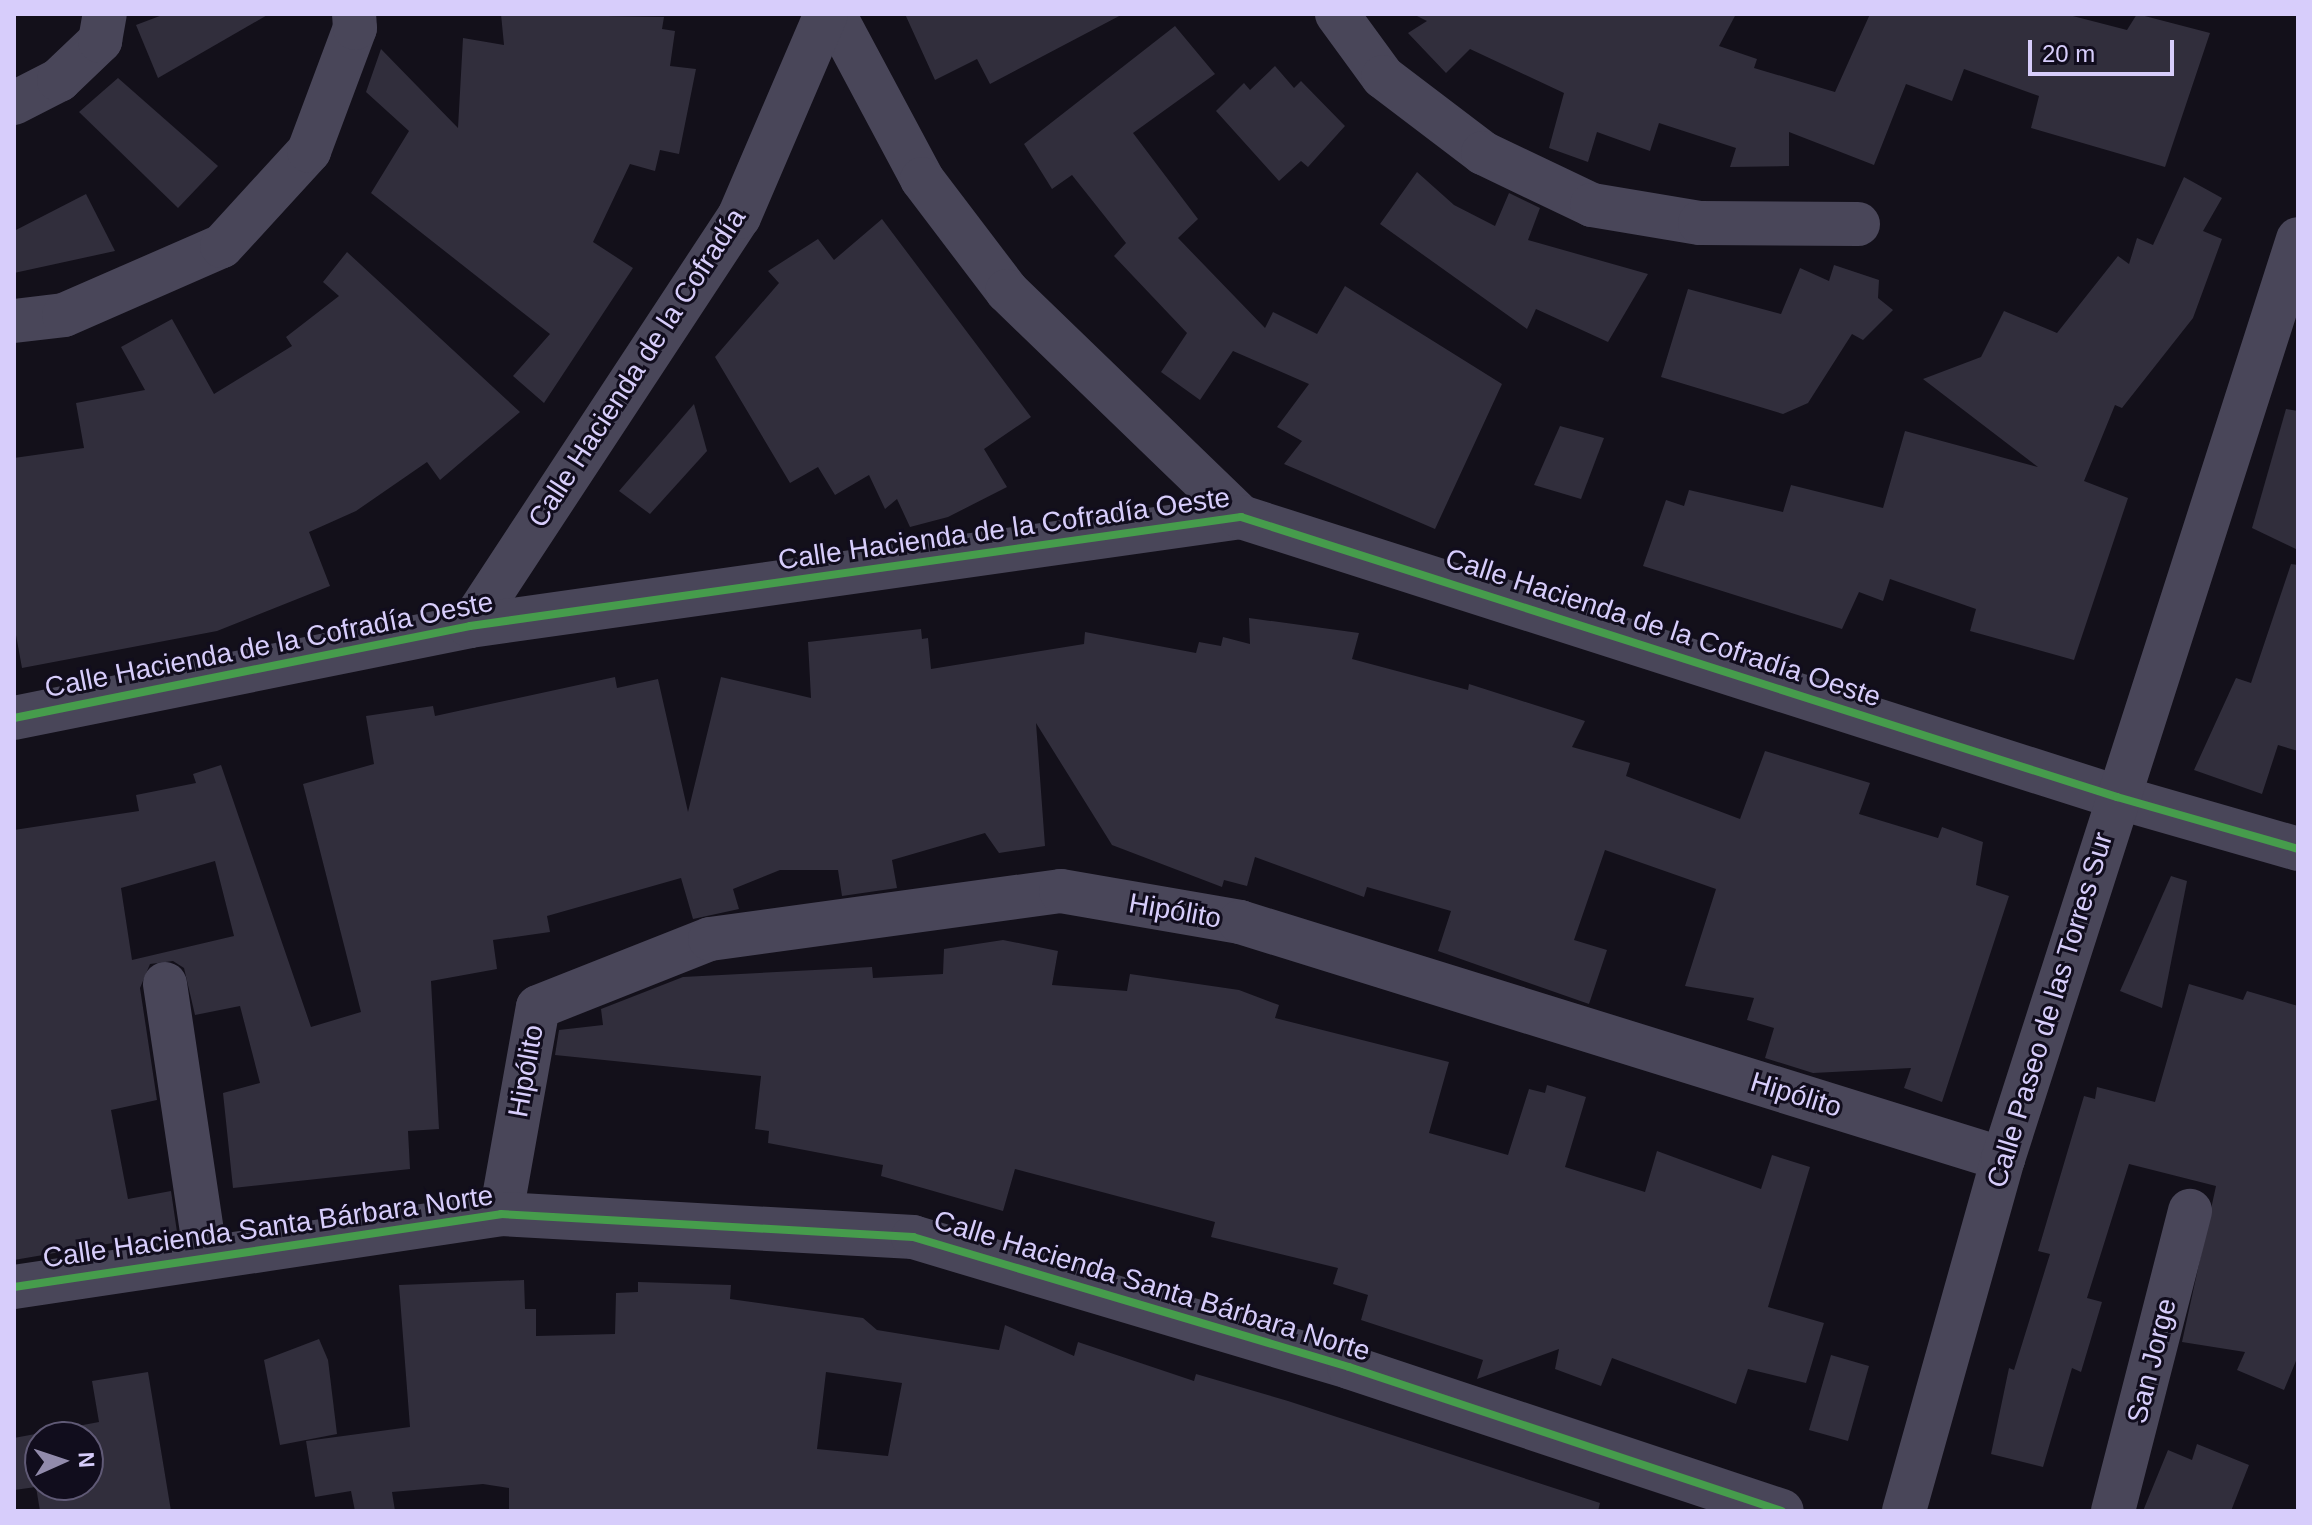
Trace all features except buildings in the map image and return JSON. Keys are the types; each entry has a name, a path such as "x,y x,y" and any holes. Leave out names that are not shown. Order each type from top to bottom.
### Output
{"street":[{"path":"14,103 59,80 100,41 105,14"},
{"path":"14,321 64,315 222,246 309,151 354,14"},
{"name":"Calle Hacienda de la Cofradía","path":"470,626 739,217 826,14"},
{"path":"834,14 922,179 1007,291 1241,517"},
{"path":"1337,14 1383,77 1483,153 1592,205 1700,223 1858,224"},
{"name":"Calle Paseo de las Torres Sur","path":"1904,1511 2003,1159 2298,239"},
{"name":"Calle Hacienda de la Cofradía Oeste","path":"14,718 470,626 1241,517 2117,797 2298,849"},
{"name":"Hipólito","path":"501,1214 538,1007 710,939 1061,891 1240,922 2003,1159"},
{"path":"165,984 206,1258"},
{"name":"San Jorge","path":"2113,1511 2190,1211"},
{"name":"Calle Hacienda Santa Bárbara Norte","path":"14,1287 501,1214 913,1237 1349,1367 1782,1511"}],"cycle path":[{"path":"14,718 470,626 1241,517 2117,797 2298,849"},
{"path":"14,1287 501,1214 913,1237 1349,1367 1782,1511"}]}
